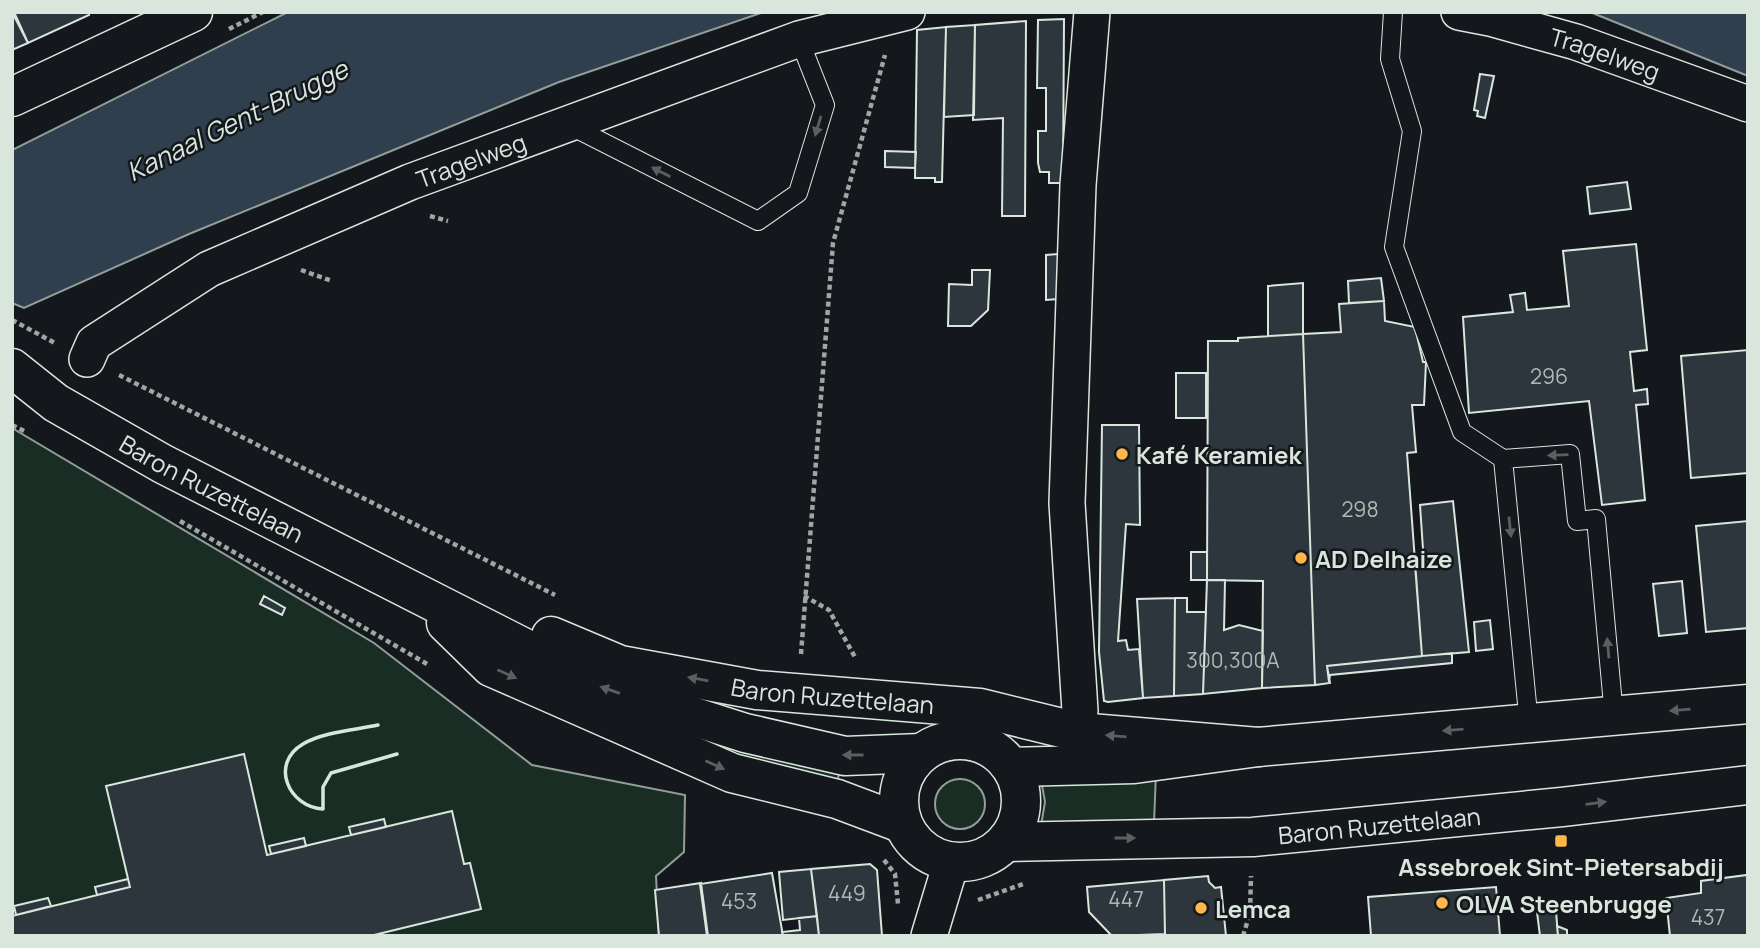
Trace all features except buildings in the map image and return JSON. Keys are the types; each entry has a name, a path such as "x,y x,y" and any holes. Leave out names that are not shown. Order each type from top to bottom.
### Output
{"main road":[{"path":"12,97 193,12"},
{"name":"Baron Ruzettelaan","path":"13,370 56,403 151,457 419,597 601,687 745,733 845,756 921,752"},
{"name":"Baron Ruzettelaan","path":"419,597 514,621 620,665 757,690 980,708 1078,732 1258,747"},
{"name":"Baron Ruzettelaan","path":"419,597 491,667 732,772 837,799 901,822"},
{"name":"Baron Ruzettelaan","path":"1011,767 1134,764 1258,747 1748,704"},
{"path":"970,740 993,749 1011,767 1021,792 1020,818 1007,842 991,855 972,862 951,863 930,856 912,842 901,822 898,797 905,773 921,752 944,741 970,740"},
{"name":"Baron Ruzettelaan","path":"1007,842 1252,847 1748,785"}],"street":[{"path":"1080,710 1067,502 1077,303 1078,184 1092,12"},
{"name":"Tragelweg","path":"1459,12 1576,43 1748,104"},
{"name":"Tragelweg","path":"87,359 94,343 209,269 410,182 564,123 799,39 896,14"},
{"path":"929,936 951,863"}],"lane":[{"path":"1393,12 1390,59 1412,131 1394,247 1462,432 1503,459 1570,454 1577,521 1596,519 1614,716"},
{"path":"564,123 758,221 798,193 825,104 799,39"},
{"path":"1503,459 1529,724"}],"path":[{"path":"800,664 832,243 886,61 896,14"},
{"path":"12,320 566,601"},
{"path":"804,596 829,610 862,670"},
{"path":"1243,936 1250,912 1252,847"},
{"path":"878,852 895,874 898,910"},
{"path":"975,902 1028,883"}],"green space":[{"path":"12,428 374,643 532,765 685,795 684,852 656,876 659,936 12,936"},
{"path":"597,703 840,769 836,788 739,763"},
{"path":"1156,773 1154,823 1041,826 1045,802 1041,780"},
{"path":"960,779 978,786 985,804 978,822 960,829 942,822 935,804 942,786"}],"water":[{"name":"Kanaal Gent-Brugge","path":"288,12 764,12 559,82 189,234 24,308 12,303 12,150"},
{"path":"1590,12 1748,12 1748,76"}],"wall":[{"path":"378,725 329,734 303,744 293,752 287,762 285,773 293,793 301,801 323,809 323,787 331,773 397,754"}],"place":[{"name":"Kafé Keramiek","path":"1122,454"},
{"name":"AD Delhaize","path":"1301,558"},
{"name":"Assebroek Sint-Pietersabdij","path":"1561,841"},
{"name":"OLVA Steenbrugge","path":"1442,903"},
{"name":"Lemca","path":"1201,908"}]}
